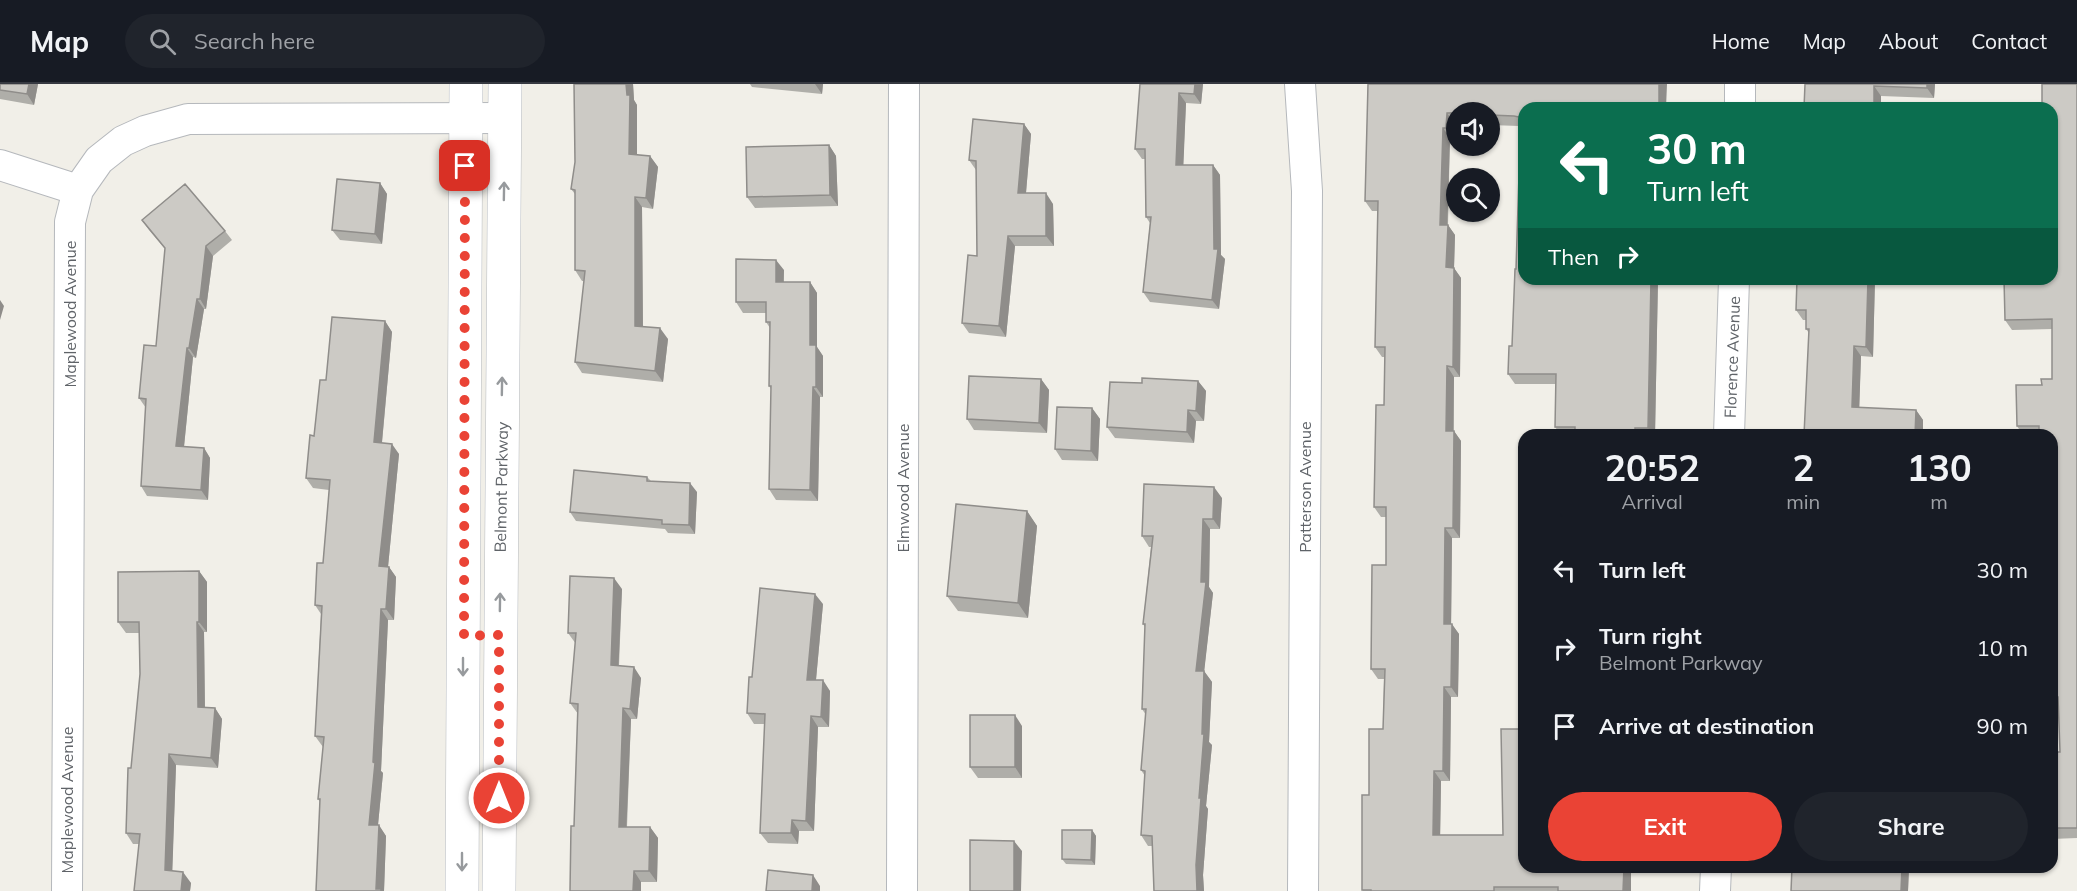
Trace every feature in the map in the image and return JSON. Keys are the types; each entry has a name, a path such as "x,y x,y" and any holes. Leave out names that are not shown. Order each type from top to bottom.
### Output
{"street":[{"path":"462,891 466,84"},
{"name":"Belmont Parkway","path":"499,891 499,635 505,84"},
{"name":"Elmwood Avenue","path":"902,891 904,84"},
{"name":"Patterson Avenue","path":"1300,84 1307,191 1303,891"},
{"path":"1740,84 1740,102"},
{"name":"Maplewood Avenue","path":"67,891 70,222 78,190 99,160 123,141 145,131 188,119 504,117"},
{"path":"0,165 78,190"},
{"name":"Florence Avenue","path":"1729,429 1734,285"},
{"path":"464,636 499,635"},
{"path":"1715,891 1716,873"}],"building":[{"path":"0,84 29,84 27,94 0,90"},
{"path":"574,84 626,84 627,95 630,95 629,154 650,156 646,198 635,197 635,326 660,328 655,371 575,362 585,271 575,270 575,190 571,189 575,162"},
{"path":"1140,84 1195,84 1194,94 1179,93 1176,165 1213,165 1214,249 1218,249 1212,300 1143,292 1151,217 1146,217 1145,149 1135,149"},
{"path":"1368,84 1659,84 1659,102 1518,102 1518,117 1500,115 1500,102 1446,102 1446,128 1443,128 1440,225 1448,225 1446,267 1454,268 1453,367 1447,366 1446,431 1454,431 1453,528 1445,528 1444,624 1452,624 1451,687 1444,687 1443,771 1434,771 1433,835 1503,835 1501,729 1518,729 1518,873 1624,873 1623,891 1558,891 1558,887 1494,887 1494,891 1362,890 1362,795 1369,795 1369,729 1383,729 1385,669 1371,669 1372,565 1386,565 1386,507 1374,507 1376,405 1384,405 1385,347 1375,347 1378,201 1365,201"},
{"path":"1805,84 1927,84 1927,88 1874,86 1874,102 1804,102"},
{"path":"2042,84 2077,84 2077,828 2058,828 2058,752 2060,752 2058,429 2017,426 2016,385 2042,385 2041,379 2052,379 2052,319 2005,320 2004,285 2058,285 2058,102 2042,102"},
{"path":"973,119 1024,124 1018,193 1046,193 1046,236 1008,236 999,326 962,323 968,255 977,256 976,161 969,160"},
{"path":"829,145 830,195 747,197 746,147"},
{"path":"337,179 380,183 375,234 332,230"},
{"path":"185,184 225,231 206,246 200,299 197,299 189,348 187,348 176,446 204,448 201,490 141,486 146,399 139,398 144,345 156,346 165,248 142,220"},
{"path":"1518,206 1518,285 1651,285 1648,428 1555,427 1556,374 1508,374 1509,346 1512,346"},
{"path":"736,259 776,260 776,282 810,282 810,345 816,345 816,387 813,387 810,490 769,489 770,322 766,322 766,302 736,302"},
{"path":"1797,285 1868,285 1866,347 1854,346 1852,407 1916,410 1915,429 1804,429 1809,329 1806,329 1806,310 1796,310"},
{"path":"332,317 385,321 374,442 392,444 379,566 389,567 386,609 381,609 373,762 375,763 369,825 379,825 376,889 381,889 381,891 316,891 320,799 318,799 324,737 315,736 322,606 315,605 317,563 323,563 330,480 306,478 310,435 314,436 320,380 326,380"},
{"path":"969,376 1041,379 1039,423 967,419"},
{"path":"1142,378 1198,381 1196,411 1188,410 1187,432 1107,427 1110,382 1142,383"},
{"path":"1057,407 1092,408 1091,451 1055,449"},
{"path":"574,470 647,477 647,481 690,483 689,525 662,524 662,520 570,512"},
{"path":"1144,484 1214,487 1213,519 1203,519 1201,582 1206,582 1196,671 1204,671 1202,734 1204,734 1196,865 1197,891 1154,891 1152,836 1141,835 1145,771 1141,770 1146,709 1142,709 1145,624 1143,624 1153,536 1142,536"},
{"path":"956,504 1027,511 1018,603 947,596"},
{"path":"199,571 198,707 215,708 211,758 169,754 165,870 183,872 181,891 134,891 140,834 126,833 128,768 131,768 140,674 139,622 118,622 118,572"},
{"path":"570,576 614,578 611,665 634,667 630,709 623,708 619,827 650,827 649,871 634,871 633,891 570,891 578,704 570,703 576,633 568,633"},
{"path":"760,588 815,594 807,680 823,680 821,717 811,716 806,821 792,820 791,833 760,833 765,714 747,713"},
{"path":"970,715 1015,715 1015,767 970,767"},
{"path":"1062,830 1092,830 1091,860 1062,859"},
{"path":"970,840 1014,841 1014,891 970,891"},
{"path":"768,870 813,875 812,891 766,891"},
{"path":"1792,873 1902,873 1901,891 1791,891"}],"route":[{"path":"465,166 464,636 499,635 499,798"}]}
